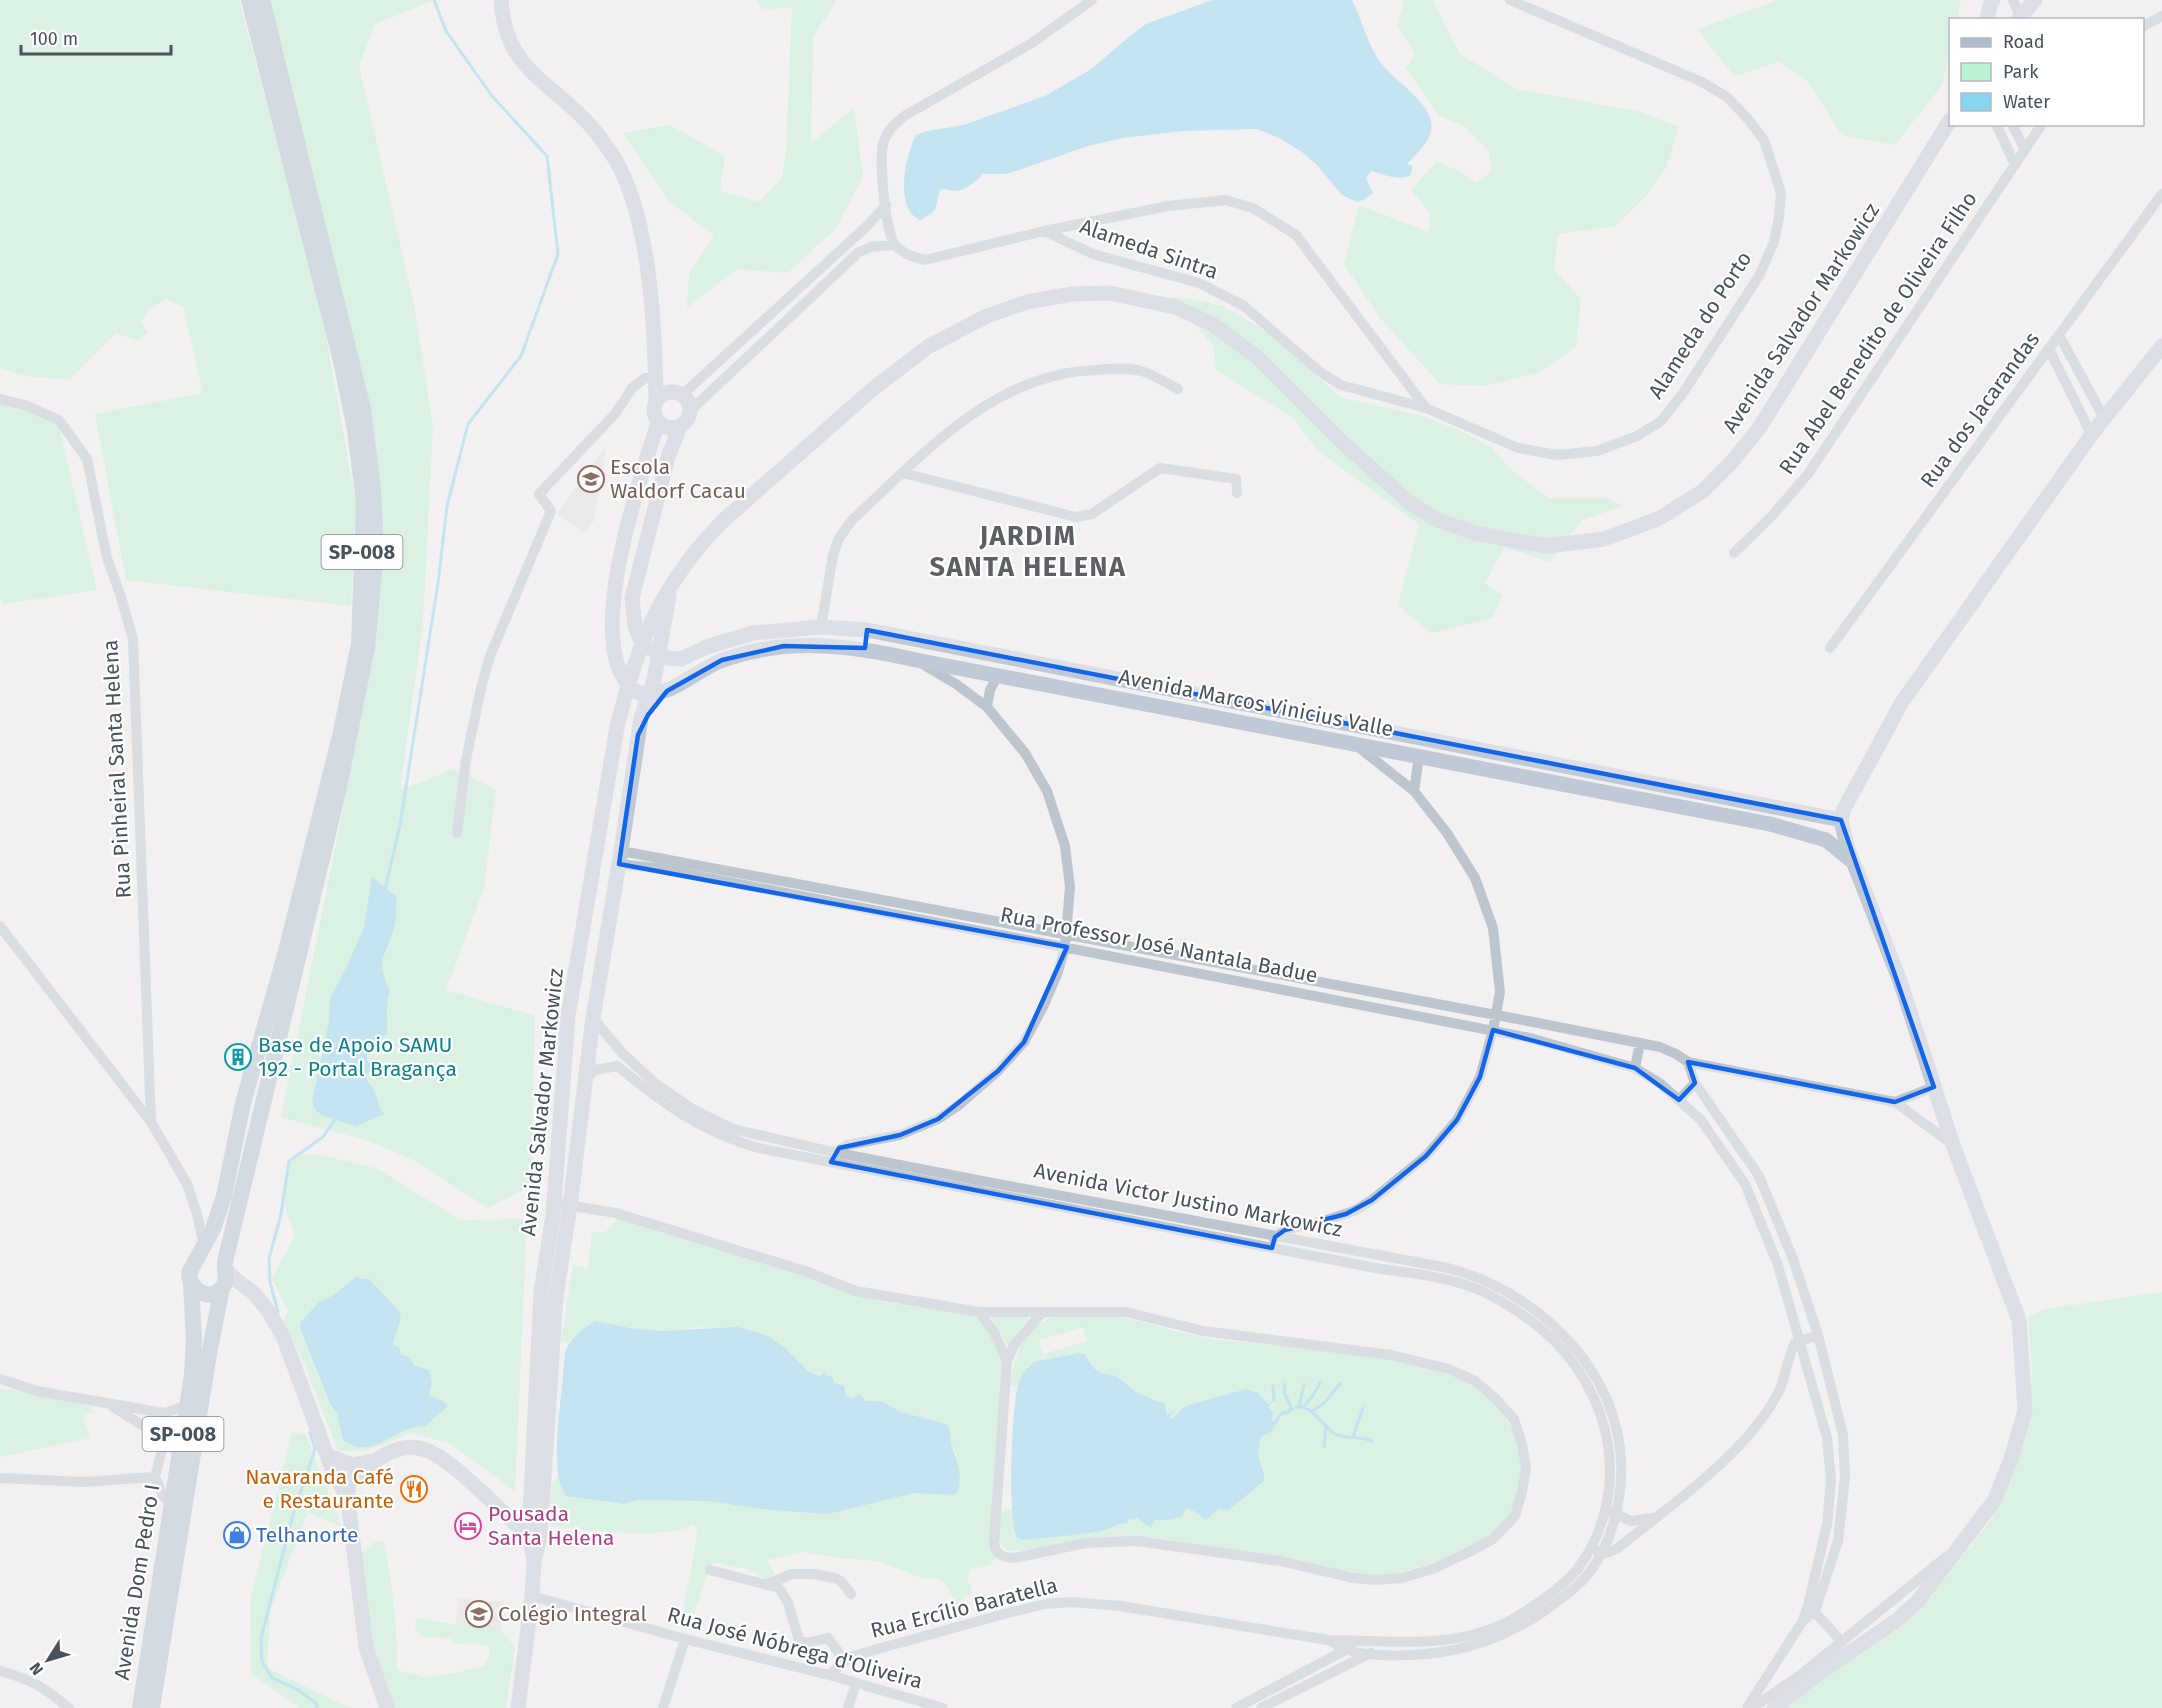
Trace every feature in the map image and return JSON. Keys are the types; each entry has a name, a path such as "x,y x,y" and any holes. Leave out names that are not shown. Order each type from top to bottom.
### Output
{"main road":[{"name":"SP-008","path":"191,1284 189,1273 213,1229 224,1196 243,1103 340,736 359,644 364,503 355,430 341,361 249,0"},
{"name":"SP-008","path":"222,1288 226,1279 225,1269 236,1214 339,788 367,648 376,550 373,489 363,409 262,0"},
{"path":"194,1263 210,1257 221,1263 225,1269"},
{"path":"191,1284 194,1289 205,1294 217,1292 222,1288"},
{"name":"Avenida Dom Pedro I","path":"140,1708 192,1374 194,1338 191,1284"},
{"name":"Avenida Dom Pedro I","path":"152,1708 211,1343 222,1288"}],"street":[{"path":"501,0 511,46 517,55 540,81 579,114 603,142 624,177 638,218 647,267 655,370 656,401 653,413 658,423 669,429 680,427 685,423 690,411 859,252 872,247 894,245 888,230 881,162 884,144 891,126 906,115 1032,43 1092,0"},
{"path":"1987,18 1993,0"},
{"path":"2013,0 2019,18 2035,0"},
{"name":"Alameda do Porto","path":"894,245 913,257 926,260 1044,231 1180,204 1226,200 1253,208 1296,235 1426,408 1518,448 1557,455 1597,451 1637,436 1661,421 1683,393 1752,286 1774,242 1781,193 1764,140 1727,97 1702,82 1513,1"},
{"path":"2144,26 2162,16"},
{"name":"Avenida Salvador Markowicz","path":"562,1204 568,1016 617,727 627,686 650,622 690,556 726,518 873,388 929,346 997,312 1027,302 1072,294 1110,293 1175,307 1212,324 1257,357 1343,443 1410,503 1437,520 1475,533 1548,546 1604,539 1658,519 1703,491 1731,463 1760,427 1949,122"},
{"path":"1997,126 2014,165"},
{"path":"2013,126 2025,150"},
{"name":"Rua Abel Benedito de Oliveira Filho","path":"1734,553 1772,516 1808,474 2041,126"},
{"name":"Rua dos Jacarandas","path":"1830,648 2162,194"},
{"path":"656,401 664,393 676,391 769,316 867,226 886,205"},
{"name":"Alameda Sintra","path":"1044,231 1093,254 1199,283 1244,306 1320,372 1341,385 1426,408"},
{"path":"769,316 779,329"},
{"path":"2059,335 2104,418"},
{"path":"1774,1708 1821,1672 1896,1621 1918,1601 1994,1501 2011,1459 2025,1410 2019,1320 1953,1145 1900,981 1847,846 1842,820 1845,809 1902,702 2091,434 2162,346"},
{"path":"2049,349 2091,434"},
{"path":"655,370 689,405 690,411"},
{"path":"457,833 466,760 490,656 551,511 539,494 615,414 632,388 655,370"},
{"path":"821,627 838,538 852,520 969,416 1007,392 1044,377 1072,371 1141,371 1178,389"},
{"name":"Rua Pinheiral Santa Helena","path":"0,399 25,405 59,420 87,459 107,558 133,639 151,1122"},
{"path":"649,694 638,693 627,686 617,667 612,650 611,614 626,531 658,423"},
{"path":"658,655 642,644 635,626 632,598 668,457 680,427"},
{"path":"903,473 1076,517 1092,514 1160,468 1236,479 1237,493"},
{"name":"Avenida Salvador Markowicz","path":"518,1708 534,1561 541,1292 562,1204 585,1079 641,718 654,680 670,588"},
{"name":"Avenida Marcos Vinicius Valle","path":"658,655 681,660 709,646 753,633 821,627 867,630 1842,820"},
{"path":"865,648 867,630"},
{"name":"Avenida Marcos Vinicius Valle","path":"649,694 667,691 722,660 759,650 809,645 865,648 916,660 1770,824 1826,840 1853,862"},
{"path":"832,1157 847,1145 907,1132 938,1119 959,1105 998,1071 1024,1042 1054,981 1065,947 1070,887 1065,846 1047,791 1025,753 987,707 956,684 916,660"},
{"path":"987,707 990,690 998,675"},
{"path":"638,735 648,715 667,691"},
{"path":"1274,1242 1294,1226 1323,1221 1354,1211 1372,1200 1426,1156 1457,1120 1480,1077 1493,1030 1500,992 1493,928 1475,878 1447,833 1414,791 1352,742"},
{"path":"1414,791 1419,756"},
{"path":"606,798 620,793 628,803"},
{"name":"Rua Professor José Nantala Badue","path":"620,858 1067,935 1496,1015 1660,1047 1688,1062 1895,1102"},
{"name":"Rua Professor José Nantala Badue","path":"620,858 657,868 1530,1038 1635,1068 1660,1083 1701,1120 1745,1184 1778,1265 1800,1340 1827,1438 1831,1480 1827,1524 1812,1609"},
{"path":"0,926 151,1122 187,1184 204,1246"},
{"name":"Avenida Victor Justino Markowicz","path":"593,1018 622,1053 655,1083 694,1110 733,1129 832,1157"},
{"path":"1635,1068 1640,1043"},
{"path":"585,1079 596,1070 617,1066 622,1053"},
{"path":"1688,1062 1695,1083 1759,1176 1792,1259 1818,1335 1843,1435 1845,1477 1838,1541 1812,1609 1747,1708"},
{"name":"Avenida Victor Justino Markowicz","path":"617,1066 689,1120 710,1131 758,1148 832,1157 1274,1242 1447,1280 1477,1289 1525,1316 1546,1332 1583,1377 1603,1419 1609,1442 1610,1487 1605,1509 1590,1549 1579,1567 1562,1584 1525,1611 1503,1624 1483,1631 1439,1641 1328,1640"},
{"path":"1679,1100 1695,1083"},
{"path":"1895,1102 1934,1087"},
{"path":"1895,1102 1953,1145"},
{"path":"562,1204 616,1213 805,1271 856,1292 980,1312 1041,1314 1126,1312 1203,1331 1391,1355 1449,1370 1475,1382 1494,1397 1514,1419 1526,1467 1515,1516 1493,1539 1435,1568 1402,1578 1376,1580 1353,1578 1280,1561 1137,1541 1086,1543 1004,1558 997,1552 994,1543 1007,1361 1014,1345 1041,1314"},
{"name":"Avenida Victor Justino Markowicz","path":"1274,1242 1465,1273 1510,1293 1543,1315 1571,1343 1605,1394 1614,1415 1620,1440 1622,1464 1617,1514 1601,1554 1588,1574 1564,1596 1516,1630 1472,1647 1432,1654 1369,1654 1348,1650 1328,1640"},
{"path":"225,1269 255,1293 270,1312 283,1336 331,1466 347,1494"},
{"path":"222,1288 229,1285 249,1289"},
{"path":"980,1312 994,1332 1007,1361"},
{"path":"1590,1549 1601,1554 1618,1548 1730,1456 1760,1421 1779,1390 1795,1343 1818,1335"},
{"path":"0,1379 37,1391 164,1413 186,1406"},
{"path":"108,1404 160,1436 180,1455"},
{"path":"164,1413 160,1436 163,1446 155,1477 163,1496 171,1504"},
{"path":"387,1708 366,1647 347,1494 350,1481 378,1460 405,1447 418,1448 434,1454 457,1471 535,1535"},
{"path":"329,1456 352,1465 378,1460"},
{"path":"0,1478 83,1482 155,1477"},
{"path":"1605,1509 1635,1521 1651,1518 1663,1512"},
{"path":"1752,1708 1803,1673 1960,1546"},
{"path":"710,1570 779,1588 799,1640 803,1644 828,1638 845,1660"},
{"path":"765,1585 792,1574 813,1574 835,1578 841,1581 851,1593"},
{"name":"Rua José Nóbrega d'Oliveira","path":"532,1596 944,1708"},
{"name":"Rua Ercílio Baratella","path":"829,1675 845,1660 874,1650 1045,1604 1070,1602 1120,1606 1328,1640"},
{"path":"1812,1609 1842,1642"},
{"path":"663,1708 685,1639"},
{"path":"1236,1708 1348,1650 1362,1640"},
{"path":"1261,1708 1369,1654 1387,1641"},
{"path":"0,1671 24,1677 42,1686 69,1708"},
{"path":"848,1708 856,1683"}],"highlighted area":[{"path":"867,630 1841,820 1934,1087 1895,1102 1688,1062 1695,1083 1679,1100 1635,1068 1493,1030 1480,1077 1457,1120 1426,1156 1372,1200 1346,1214 1285,1230 1275,1237 1272,1248 831,1162 839,1148 900,1135 938,1119 998,1071 1024,1042 1067,947 619,864 638,735 648,715 667,691 722,660 784,646 865,648"}],"shaded area":[{"name":"Escola Waldorf Cacau","path":"607,444 594,521 585,534 556,514"},
{"name":"Colégio Integral","path":"458,1598 502,1602 500,1629 456,1625"}],"green space":[{"path":"0,0 239,0 322,315 356,504 351,606 126,580 95,414 203,393 183,307 166,299 150,308 141,321 148,333 137,340 116,333 69,380 27,376 0,368"},
{"path":"269,0 434,0 375,24 359,66 413,300 433,425 423,622 400,790 454,769 496,789 484,888 446,990 535,1016 531,1186 488,1208 415,1161 369,1141 281,1117 372,666 380,545"},
{"path":"757,0 837,0 813,37 811,143 854,108 863,176 836,228 788,273 737,269 687,308 689,274 714,236 669,201 623,133 670,125 725,156 720,191 759,202 782,178 786,151 792,8 763,9"},
{"path":"1404,0 1433,0 1460,54 1517,89 1641,112 1679,127 1666,168 1645,197 1615,226 1558,234 1554,269 1581,299 1576,347 1539,372 1485,386 1440,384 1380,318 1344,264 1359,205 1428,232 1431,214 1411,190 1436,162 1458,170 1477,183 1492,171 1489,151 1466,128 1439,115 1406,68 1415,54 1397,26"},
{"path":"1778,0 1961,0 1957,18 1949,18 1949,52 1942,85 1895,145 1842,135 1807,81 1779,62 1734,76 1697,29"},
{"path":"1139,297 1186,298 1223,306 1267,332 1340,397 1425,417 1460,431 1491,447 1510,469 1549,498 1607,498 1623,506 1582,520 1550,562 1504,547 1485,584 1503,595 1493,618 1431,633 1398,605 1419,524 1318,451 1292,417 1216,370 1213,346 1194,323"},
{"path":"0,401 25,406 58,423 97,590 3,604 0,596"},
{"path":"294,1154 321,1155 378,1169 460,1220 527,1219 515,1491 449,1443 411,1433 366,1451 338,1451 304,1363 284,1322 288,1310 272,1279 295,1235 283,1194 285,1178"},
{"path":"617,1217 747,1255 854,1294 884,1302 971,1315 983,1322 1003,1356 994,1522 990,1540 996,1557 989,1566 969,1569 968,1584 972,1586 971,1595 964,1595 963,1600 957,1601 958,1607 966,1614 958,1621 951,1606 952,1595 938,1578 921,1578 878,1561 801,1552 768,1560 774,1574 768,1580 748,1569 715,1563 710,1565 691,1624 686,1628 681,1623 696,1541 695,1526 691,1525 680,1530 645,1533 552,1526 549,1521 552,1484 553,1480 558,1478 561,1488 574,1497 585,1497 607,1503 623,1504 639,1500 706,1501 771,1510 828,1514 914,1493 955,1495 959,1471 956,1453 940,1422 901,1412 881,1401 872,1402 857,1397 853,1400 846,1395 846,1391 839,1383 832,1382 826,1376 808,1371 786,1349 703,1327 661,1331 595,1321 571,1339 568,1344 561,1341 573,1264 588,1269 592,1232 605,1232"},
{"path":"2162,1292 2162,1708 1786,1708 1801,1694 1901,1628 1927,1602 1993,1517 2011,1481 2030,1412 2032,1367 2028,1316 2046,1309"},
{"path":"1055,1315 1118,1317 1200,1337 1330,1350 1388,1359 1417,1365 1466,1382 1500,1410 1511,1427 1518,1447 1521,1468 1519,1490 1512,1513 1504,1524 1473,1545 1413,1569 1381,1576 1356,1575 1273,1554 1224,1550 1153,1538 1106,1539 1024,1551 1009,1550 1001,1544 998,1532 999,1515 1006,1508 1012,1511 1014,1533 1017,1538 1024,1540 1100,1531 1127,1523 1128,1518 1136,1517 1151,1527 1154,1520 1172,1519 1186,1509 1192,1510 1206,1520 1219,1508 1228,1511 1259,1486 1264,1469 1259,1454 1261,1437 1271,1432 1282,1415 1291,1407 1283,1410 1274,1421 1271,1421 1273,1415 1269,1407 1275,1401 1270,1404 1266,1403 1260,1395 1245,1389 1189,1405 1172,1419 1170,1418 1173,1410 1167,1415 1167,1409 1160,1401 1137,1393 1116,1377 1098,1371 1087,1357 1079,1353 1034,1362 1027,1367 1018,1386 1011,1385 1014,1363 1022,1343 1045,1320","holes":["1083,1327 1087,1341 1043,1354 1039,1340"]},
{"path":"994,1316 1028,1316 1029,1318 1008,1346 992,1319"},
{"path":"0,1389 62,1397 85,1405 95,1411 83,1416 90,1438 0,1457"},
{"path":"292,1433 306,1435 342,1527 308,1513 270,1610 267,1668 350,1708 301,1708 251,1674 250,1601"},
{"path":"383,1541 394,1605 397,1670 424,1677 455,1673 484,1666 490,1656 489,1647 474,1643 453,1644 450,1638 421,1637 415,1627 415,1621 419,1618 456,1625 500,1629 515,1647 506,1708 392,1708 368,1630 361,1555 372,1543"}],"water":[{"path":"1212,0 1352,0 1372,48 1381,63 1425,107 1430,117 1431,128 1428,139 1407,164 1413,166 1410,176 1395,177 1371,171 1366,178 1373,193 1357,202 1342,195 1316,164 1302,152 1279,138 1257,129 1182,131 1123,138 1088,146 1007,174 982,174 963,189 940,190 935,208 926,217 920,220 912,214 904,194 904,181 908,156 916,135 964,125 1047,95 1093,68 1146,24"},
{"path":"372,877 397,897 395,923 382,963 390,991 387,1006 387,1033 367,1053 367,1060 371,1065 376,1064 367,1074 367,1081 384,1114 356,1126 324,1116 316,1111 312,1102 329,1022 330,999 364,927"},
{"path":"357,1276 360,1279 369,1279 400,1312 393,1344 399,1347 401,1355 407,1356 415,1366 429,1370 432,1382 429,1394 448,1406 425,1426 414,1427 365,1447 354,1446 343,1440 337,1413 330,1403 300,1328 300,1323 318,1303 334,1295"},
{"path":"595,1321 661,1331 738,1327 768,1336 786,1349 808,1371 819,1376 825,1372 826,1376 833,1378 833,1382 844,1386 846,1395 853,1399 859,1394 866,1401 881,1401 901,1412 946,1424 959,1471 958,1490 955,1495 914,1493 828,1514 771,1510 706,1501 639,1500 623,1504 566,1496 559,1480 557,1460 565,1352 577,1334"},
{"path":"1084,1354 1095,1369 1101,1373 1116,1376 1136,1392 1165,1404 1167,1415 1174,1410 1170,1417 1172,1419 1189,1405 1246,1389 1258,1393 1268,1404 1274,1400 1269,1407 1273,1413 1272,1421 1283,1410 1297,1407 1288,1414 1282,1415 1271,1432 1261,1437 1259,1456 1264,1481 1228,1511 1219,1508 1206,1520 1192,1510 1186,1509 1182,1516 1168,1520 1154,1520 1151,1528 1136,1517 1134,1520 1129,1518 1127,1523 1092,1533 1024,1540 1017,1538 1011,1488 1014,1415 1018,1385 1024,1372 1034,1362"}],"waterway":[{"path":"385,890 400,825 438,583 447,506 468,424 521,356 558,254 547,156 492,96 446,31 434,0"},
{"path":"278,1312 270,1282 269,1259 281,1214 289,1161 323,1137 336,1118"},
{"path":"1303,1407 1320,1383"},
{"path":"1311,1412 1323,1404 1341,1383"},
{"path":"1285,1384 1284,1392 1291,1407"},
{"path":"1299,1407 1304,1384"},
{"path":"1273,1386 1274,1400"},
{"path":"1297,1407 1308,1409 1335,1434 1372,1441"},
{"path":"1353,1437 1363,1408"},
{"path":"1324,1447 1326,1425"},
{"path":"310,1432 315,1449 294,1511 261,1638 262,1661 272,1678 297,1689 316,1703 317,1708"}],"place":[{"name":"Escola Waldorf Cacau","path":"591,479"},
{"name":"Base de Apoio SAMU 192 - Portal Bragança","path":"238,1057"},
{"name":"Navaranda Café e Restaurante","path":"414,1489"},
{"name":"Pousada Santa Helena","path":"468,1526"},
{"name":"Telhanorte","path":"237,1535"},
{"name":"Colégio Integral","path":"479,1614"}],"district":[{"name":"JARDIM SANTA HELENA","path":"1028,552"}]}
